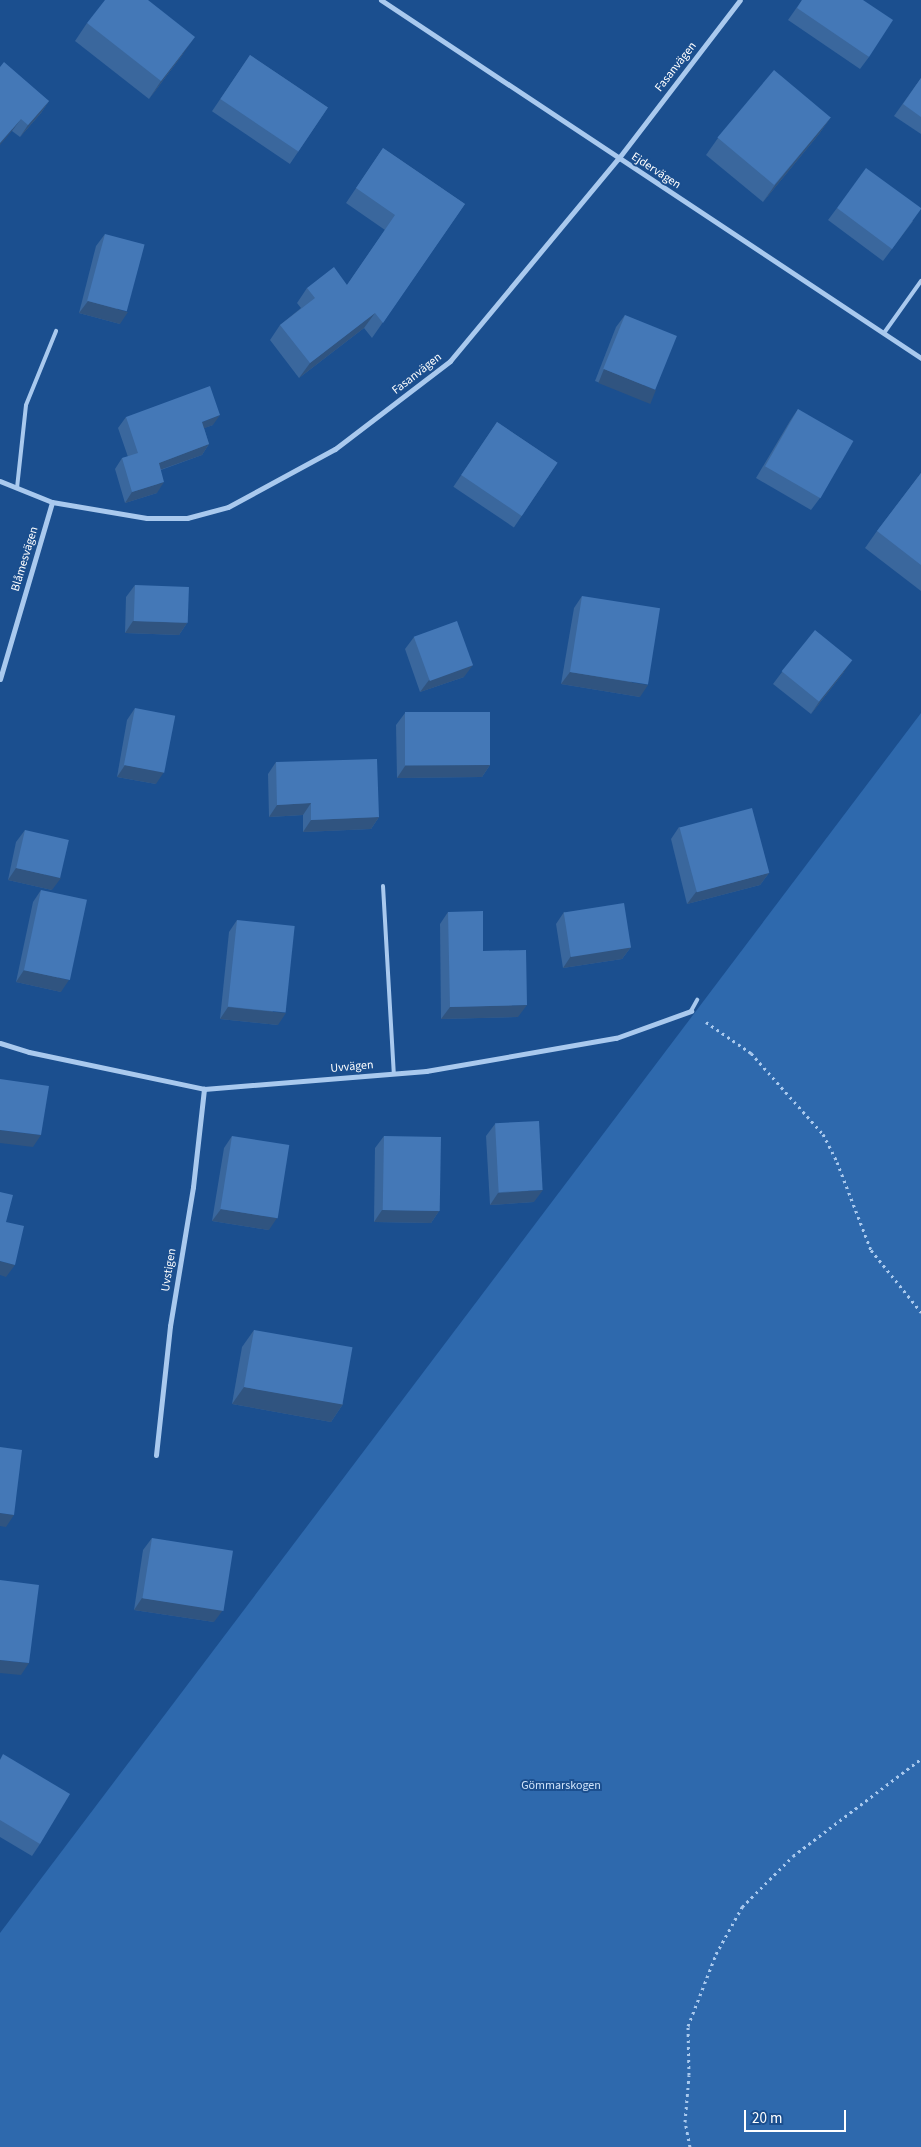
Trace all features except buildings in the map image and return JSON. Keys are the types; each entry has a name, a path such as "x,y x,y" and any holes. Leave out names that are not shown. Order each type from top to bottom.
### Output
{"street":[{"name":"Ejdervägen","path":"380,0 921,358"},
{"name":"Fasanvägen","path":"0,481 52,502 147,518 187,518 228,507 335,449 450,361 618,159 740,0"},
{"name":"Blåmesvägen","path":"0,679 52,502"},
{"name":"Uvvägen","path":"0,1042 29,1052 204,1090 426,1071 616,1038 691,1012"},
{"name":"Uvstigen","path":"156,1455 170,1326 193,1187 204,1090"}],"lane":[{"path":"884,333 921,281"},
{"path":"17,488 26,405 56,331"},
{"path":"383,886 394,1074"},
{"path":"691,1012 697,1000"}],"path":[{"path":"691,1012 751,1053 823,1134 840,1171 871,1250 921,1312"},
{"path":"690,2147 685,2122 689,2075 688,2026 716,1954 742,1907 793,1856 921,1759"}],"green space":[{"name":"Gömmarskogen","path":"921,713 921,2147 0,2147 0,1933"}]}
